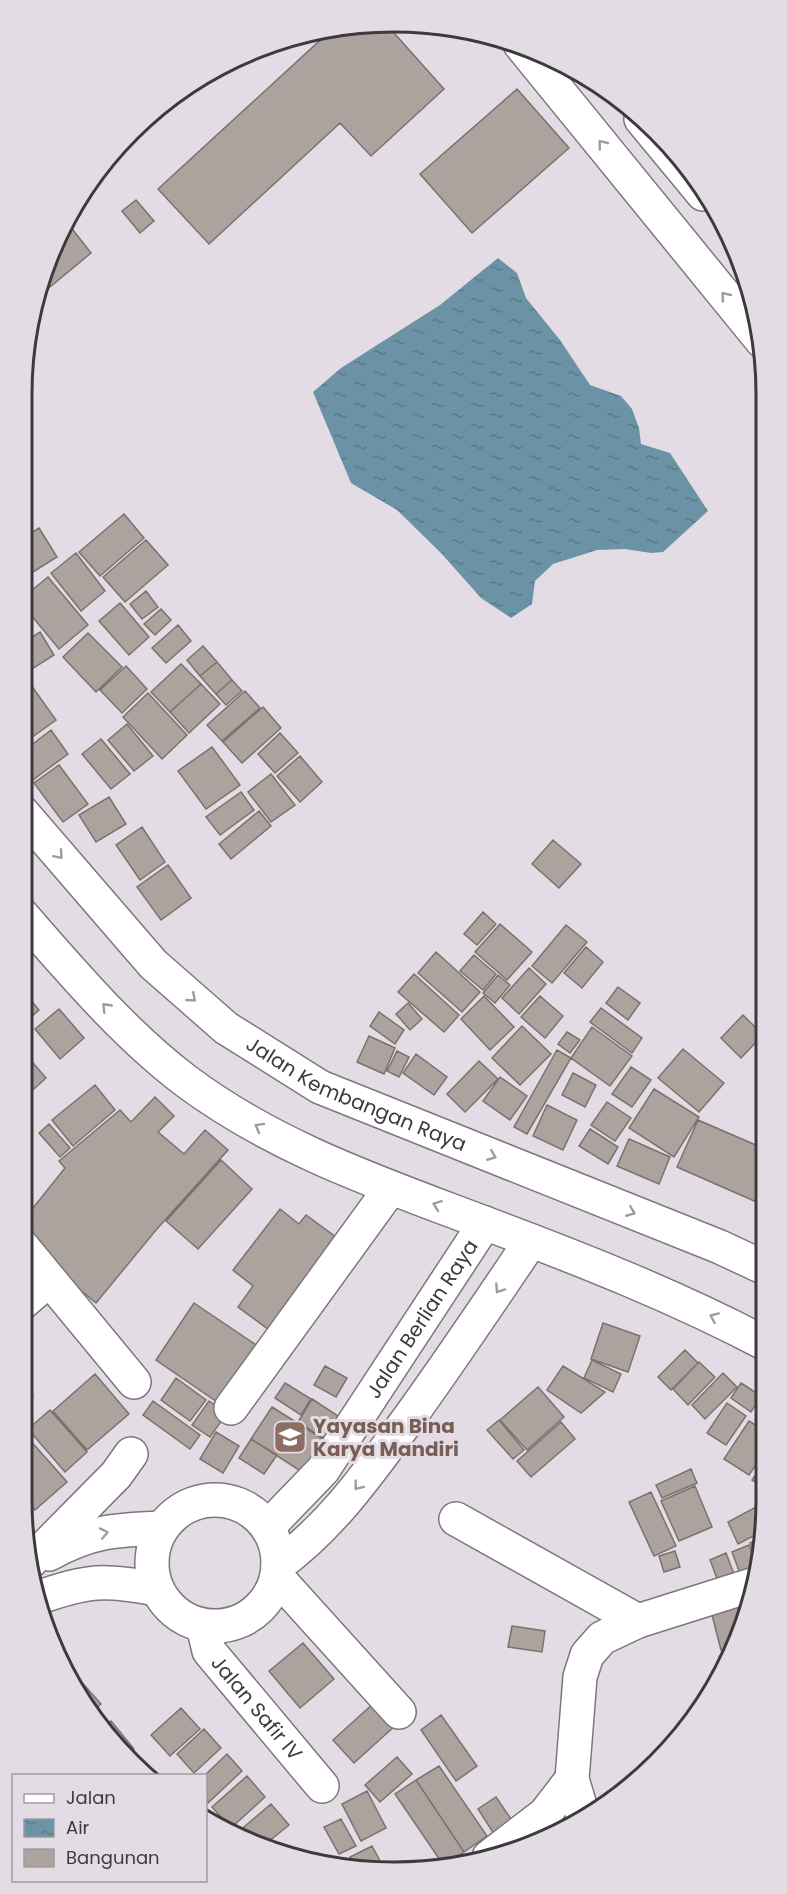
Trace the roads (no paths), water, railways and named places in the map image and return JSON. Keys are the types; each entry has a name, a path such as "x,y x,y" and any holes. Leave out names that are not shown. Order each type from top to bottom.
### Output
{"street":[{"path":"532,59 749,325"},
{"name":"Jalan Kembangan Raya","path":"32,824 153,964 226,1028 310,1081 720,1247 756,1264"},
{"path":"32,926 109,1011 186,1080 244,1120 301,1151 390,1189 531,1240 717,1318 756,1339"},
{"path":"231,1408 390,1189"},
{"name":"Jalan Berlian Raya","path":"268,1527 323,1470 485,1223"},
{"path":"278,1571 341,1507 448,1364 531,1240"},
{"path":"32,1258 134,1382"},
{"path":"32,1295 50,1280"},
{"path":"36,1557 116,1475 131,1454"},
{"path":"201,1500 227,1500 250,1510 268,1527 278,1551 278,1571 272,1593 250,1617 235,1624 203,1626 184,1619 168,1606 156,1589 151,1568 153,1547 161,1528 178,1510 201,1500"},
{"path":"456,1519 638,1621"},
{"path":"36,1559 79,1538 119,1530 161,1528"},
{"path":"278,1571 399,1712"},
{"path":"44,1595 74,1585 112,1581 156,1589"},
{"path":"581,1810 572,1779 580,1677 587,1655 602,1638 638,1621 745,1587"},
{"name":"Jalan Safir IV","path":"203,1626 209,1651 322,1786"},
{"path":"505,1844 545,1814 572,1779"}],"water":[{"path":"498,258 517,273 526,298 560,340 590,385 621,396 632,409 639,428 641,444 670,453 708,511 663,552 651,553 625,549 597,550 553,564 535,581 532,604 511,618 481,598 441,553 397,510 351,483 313,392 341,368 440,305"}],"place":[{"name":"Yayasan Bina Karya Mandiri","path":"290,1437"}]}
